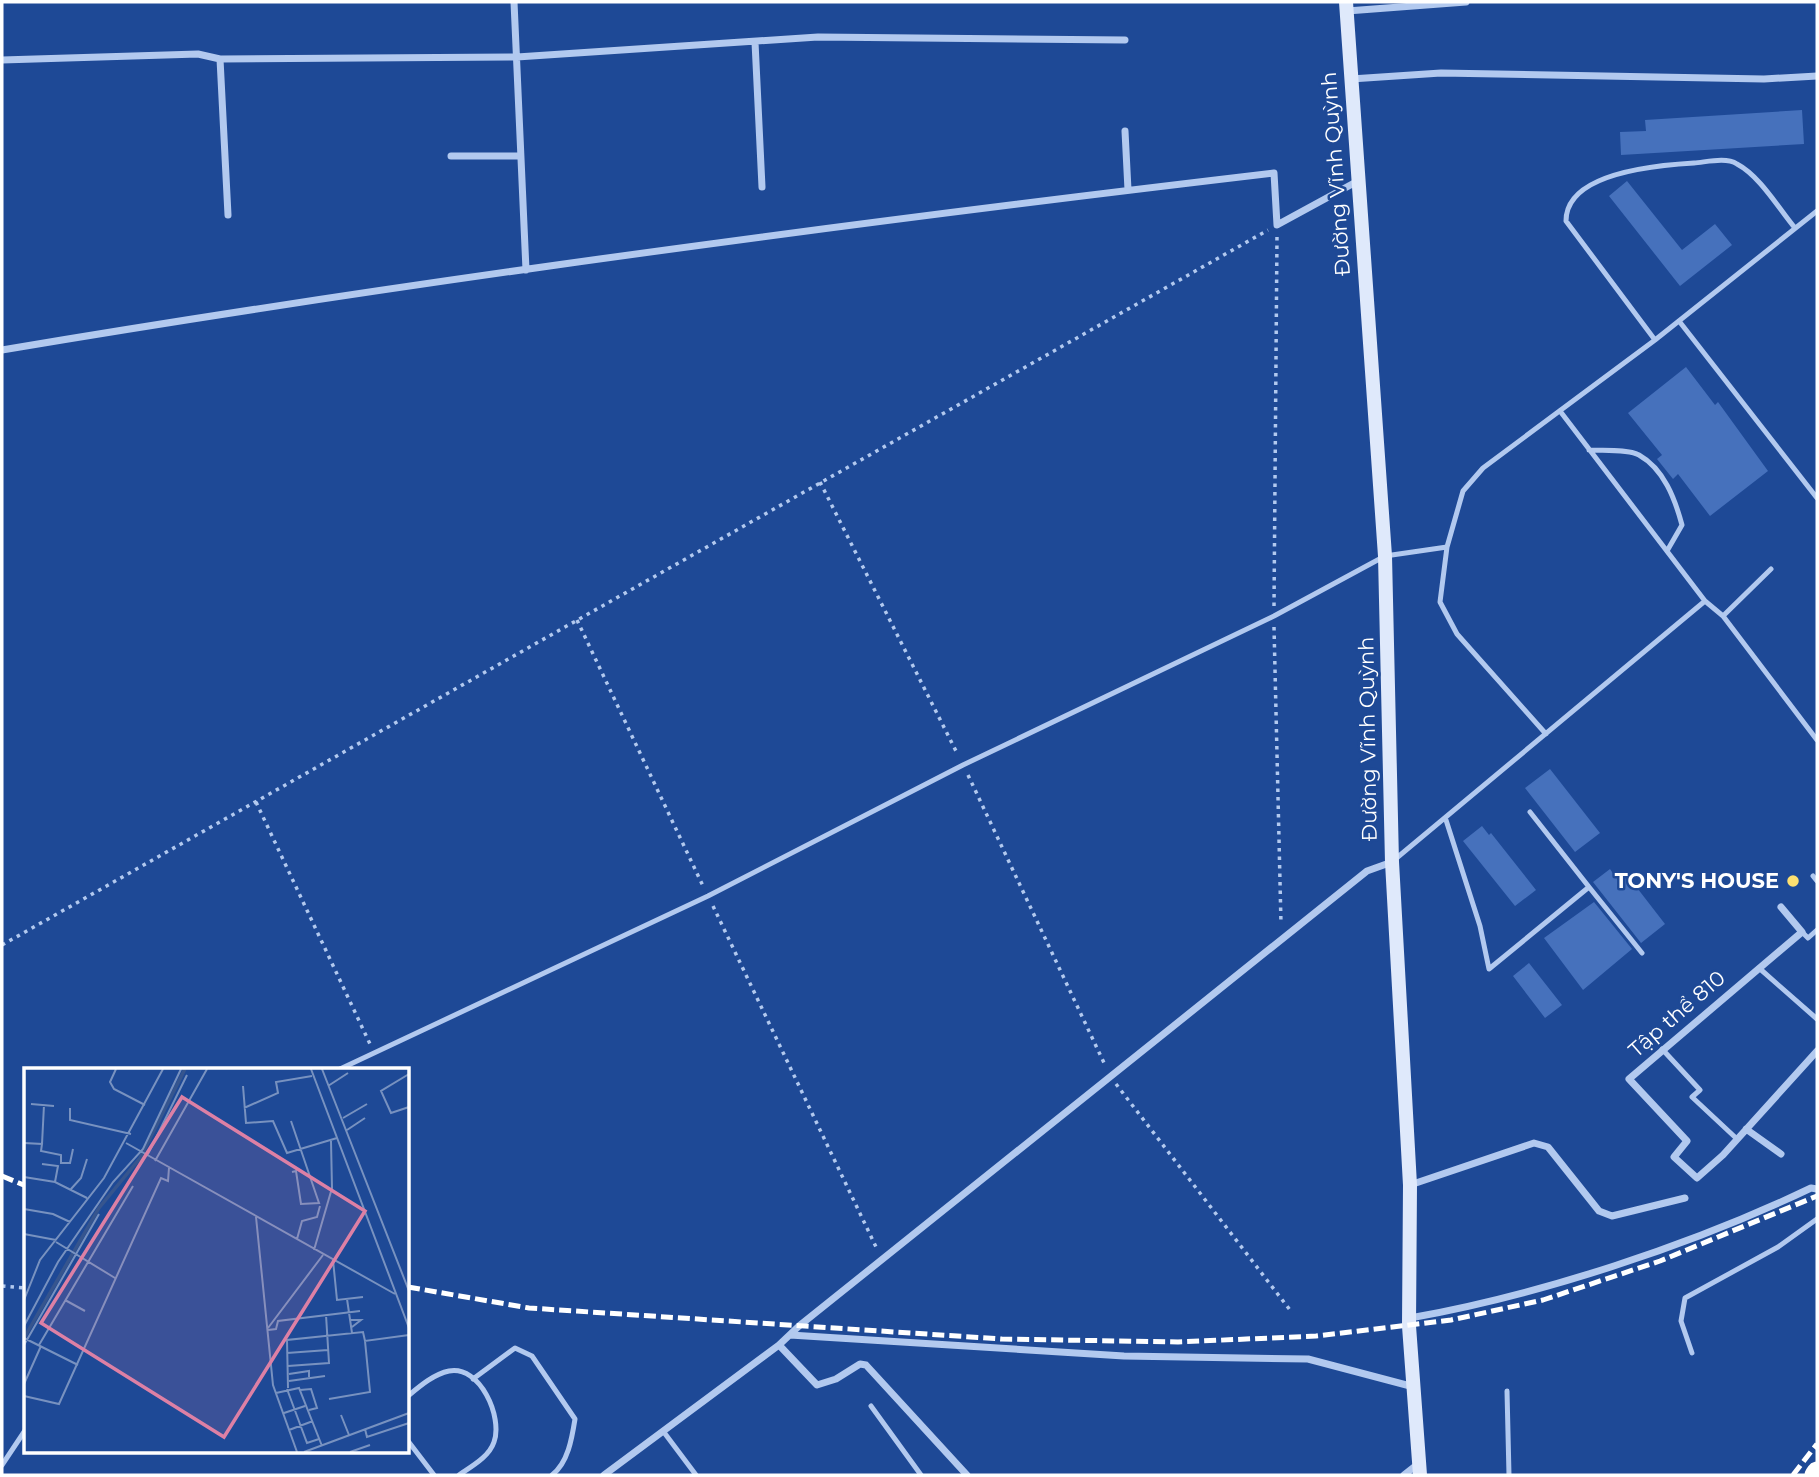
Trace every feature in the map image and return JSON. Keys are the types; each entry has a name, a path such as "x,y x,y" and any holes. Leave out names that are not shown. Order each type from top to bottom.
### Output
{"street":[{"path":"514,2 526,270"},
{"path":"1346,5 1465,2"},
{"name":"Đường Vĩnh Quỳnh","path":"1346,5 1356,182 1385,556 1392,862 1410,1185 1410,1318 1419,1469"},
{"path":"2,60 198,54 220,58 517,57 818,37 1125,40"},
{"path":"755,42 762,187"},
{"path":"220,58 228,215"},
{"path":"1350,79 1441,73 1764,79 1817,76"},
{"path":"1125,131 1128,190"},
{"path":"451,156 520,156"},
{"path":"2,350 526,270 955,211 1274,173 1277,225 1356,182"},
{"path":"604,1475 779,1345 1367,871 1392,862"},
{"path":"1781,907 1801,932"},
{"name":"Tập thể 810","path":"1801,932 1629,1079 1687,1141 1674,1157 1697,1178 1737,1139 1817,1051"},
{"path":"1746,1129 1780,1154"},
{"path":"1410,1185 1534,1143 1548,1147 1599,1212 1612,1216 1685,1198"},
{"path":"1410,1318 1453,1310 1572,1278 1748,1216 1811,1188 1817,1189"},
{"path":"790,1335 1125,1356 1308,1359 1415,1387"},
{"path":"779,1345 817,1385 836,1379 860,1364 866,1365 965,1475"},
{"path":"1404,1475 1419,1469"}],"lane":[{"path":"1655,340 1566,220 1568,208 1580,194 1597,182 1649,166 1728,161 1747,171 1795,229"},
{"path":"1546,734 1457,634 1440,602 1447,547 1463,491 1483,468 1655,340 1817,211"},
{"path":"1679,321 1817,498"},
{"path":"1560,411 1706,601 1723,616 1817,740"},
{"path":"1590,450 1638,454 1658,473 1674,497 1682,525 1667,551"},
{"path":"342,1068 708,896 963,765 1273,616 1385,556 1447,547"},
{"path":"1723,616 1771,569"},
{"path":"1392,862 1446,820 1706,601"},
{"path":"1530,812 1642,953"},
{"path":"1446,820 1480,926 1489,969 1589,887"},
{"path":"1801,932 1808,938 1817,930"},
{"path":"1757,967 1817,1019"},
{"path":"1662,1049 1700,1090 1692,1097 1737,1139"},
{"path":"1692,1353 1681,1321 1685,1298 1778,1247 1817,1219"},
{"path":"472,1379 515,1348 532,1356 575,1419 570,1444 558,1471 552,1475"},
{"path":"410,1394 436,1375 451,1370 461,1371 472,1379 495,1409 498,1421 489,1453 460,1475"},
{"path":"1507,1391 1509,1475"},
{"path":"871,1406 921,1475"},
{"path":"663,1431 696,1475"},
{"path":"2,1465 24,1432"},
{"path":"410,1444 434,1475"}],"path":[{"path":"2,945 1277,225 1273,616 1282,940"},
{"path":"820,482 963,765 1111,1076 1290,1310"},
{"path":"577,620 883,1260"},
{"path":"256,802 374,1053"},
{"path":"2,1286 24,1288"}],"building":[{"path":"1802,110 1804,144 1621,155 1620,132 1646,131 1645,120"},
{"path":"1627,181 1682,250 1715,224 1732,245 1680,286 1609,196"},
{"path":"1686,367 1715,405 1718,402 1768,471 1710,516 1678,474 1673,479 1657,459 1662,455 1628,413"},
{"path":"1550,769 1600,833 1575,852 1525,788"},
{"path":"1482,826 1489,835 1491,833 1536,890 1515,906 1463,841"},
{"path":"1610,869 1616,878 1624,871 1665,924 1641,943 1593,882"},
{"path":"1594,902 1632,949 1583,990 1544,938"},
{"path":"1529,963 1562,1005 1545,1018 1513,976"}],"railway":[{"path":"2,1176 24,1185"},
{"path":"410,1287 529,1308 1002,1339 1178,1342 1316,1336 1451,1320 1543,1300 1660,1261 1817,1196"},
{"path":"1793,1475 1817,1444"}],"place":[{"name":"TONY'S HOUSE","path":"1793,881"}]}
